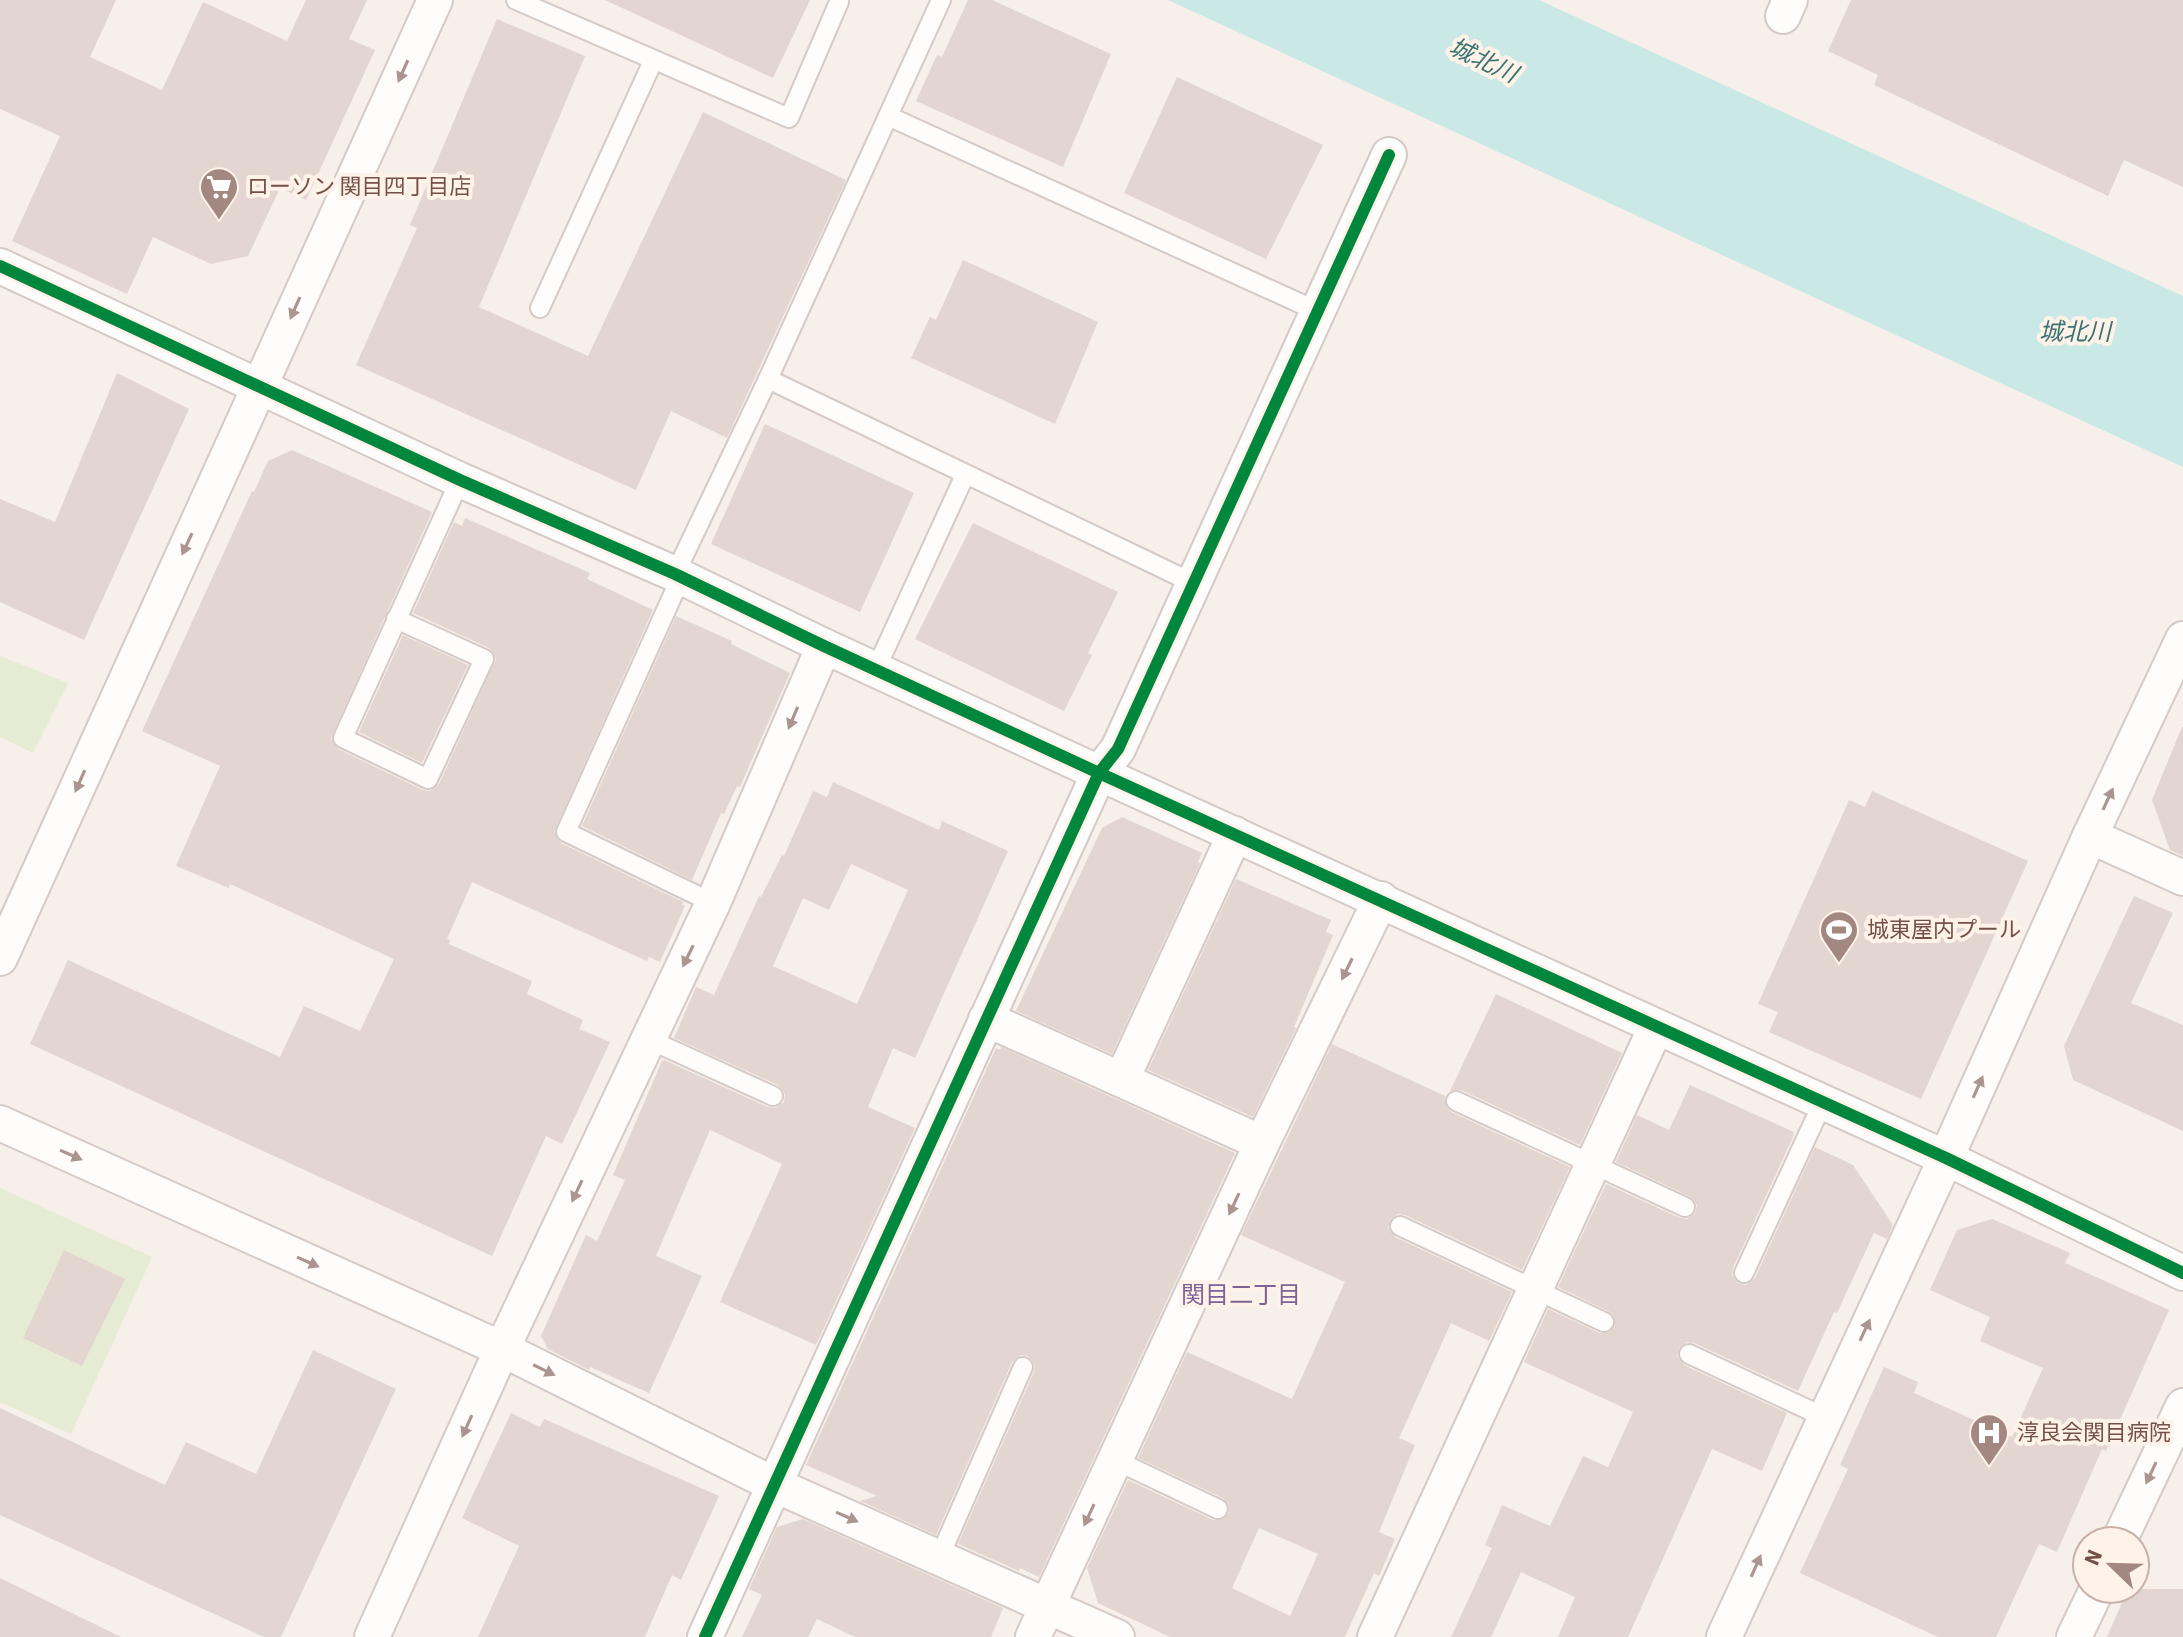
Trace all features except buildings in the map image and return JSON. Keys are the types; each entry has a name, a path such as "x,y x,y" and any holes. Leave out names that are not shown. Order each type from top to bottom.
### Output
{"street":[{"path":"0,958 435,0"},
{"path":"705,1637 1099,773 1118,749 1389,155"},
{"path":"0,266 460,480 678,576 1099,773 1946,1158 2183,1273"},
{"path":"1724,1637 2183,639"},
{"path":"372,1637 502,1349 713,903 824,646"},
{"path":"1122,1079 1235,834"},
{"path":"2090,836 2183,878"},
{"path":"1033,1637 1262,1143 1381,899"},
{"path":"986,1019 1262,1143"},
{"path":"1375,1637 1656,1027"},
{"path":"0,1123 502,1349 775,1485 1117,1637"},
{"path":"2127,1525 2183,1406"},
{"path":"2074,1637 2089,1605"}],"lane":[{"path":"516,0 789,118 839,2"},
{"path":"713,903 566,832 678,576 941,0"},
{"path":"540,308 653,61"},
{"path":"888,116 1317,311"},
{"path":"768,379 1193,583"},
{"path":"876,669 965,475"},
{"path":"396,619 484,659 428,779 343,738 396,619 460,480"},
{"path":"648,1039 773,1096"},
{"path":"1456,1101 1685,1207"},
{"path":"1744,1273 1823,1102"},
{"path":"1400,1226 1604,1322"},
{"path":"1689,1354 1824,1417"},
{"path":"939,1558 1023,1367"},
{"path":"1115,1460 1218,1509"}],"green space":[{"path":"0,656 68,683 33,753 0,737"},
{"path":"0,1188 152,1257 71,1434 0,1402"}],"water":[{"name":"城北川","path":"1168,0 1539,0 2183,296 2183,467"}],"cycle path":[{"path":"705,1637 1099,773 1118,749 1389,155"},
{"path":"0,266 460,480 675,574 1099,773 1946,1158 2183,1273"}],"place":[{"name":"ローソン 関目四丁目店","path":"219,221"},
{"name":"城東屋内プール","path":"1839,964"},
{"name":"淳良会関目病院","path":"1989,1467"}],"district":[{"name":"関目二丁目","path":"1241,1295"}]}
